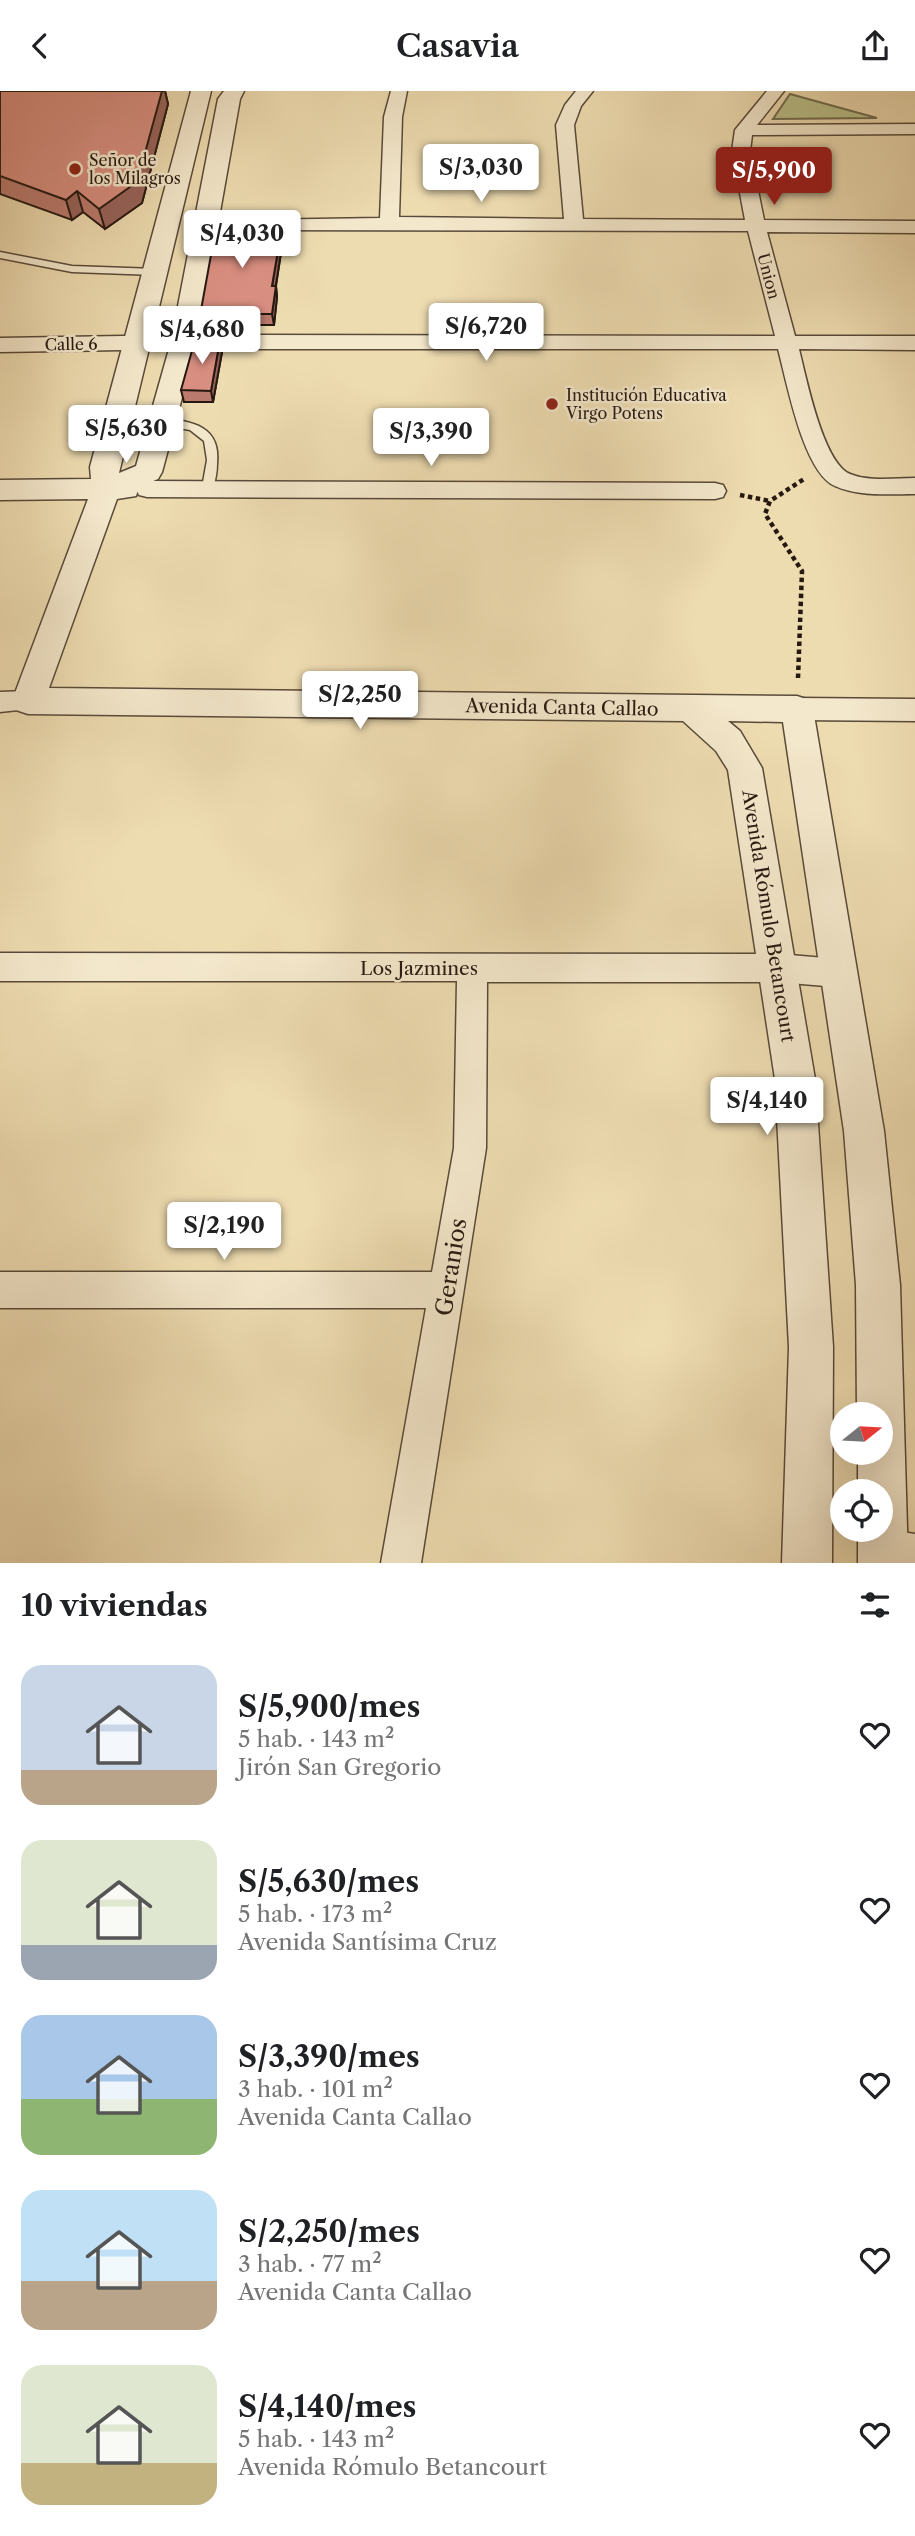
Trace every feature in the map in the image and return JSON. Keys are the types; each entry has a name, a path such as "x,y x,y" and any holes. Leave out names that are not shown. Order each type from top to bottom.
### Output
{"street":[{"path":"14,702 106,490 104,467 201,91"},
{"path":"389,223 393,117 399,91"},
{"path":"574,226 565,125 573,105 585,91"},
{"path":"744,130 776,91"},
{"path":"106,490 148,472 219,226 229,92"},
{"path":"744,130 915,129"},
{"name":"Union","path":"744,130 741,151 757,227 806,411 826,467"},
{"path":"219,226 389,223 915,227"},
{"name":"Calle 6","path":"0,345 184,342 915,343"},
{"path":"826,467 841,480 867,486 915,486"},
{"path":"0,491 208,488 715,491"},
{"name":"Avenida Canta Callao","path":"14,702 915,710"},
{"path":"797,709 864,1131 878,1285 894,1556"},
{"name":"Avenida Rómulo Betancourt","path":"693,710 729,741 746,768 795,1079 811,1347 807,1563"},
{"name":"Los Jazmines","path":"0,967 778,968 837,973"},
{"name":"Geranios","path":"401,1563 470,1148 472,968"},
{"path":"0,1290 448,1290"}],"lane":[{"path":"0,255 72,269 156,272"},
{"path":"163,422 183,423 206,436 215,455 208,488"}],"path":[{"path":"797,709 802,571 765,515 770,501 826,467"}],"green space":[{"path":"790,94 877,118 773,119"}],"building":[{"name":"Señor de los Milagros","path":"0,91 162,91 137,182 99,209 77,191 66,200 0,176"},
{"path":"283,221 272,286 276,286 272,314 225,314 224,321 199,321 217,222"},
{"path":"195,340 220,340 211,391 181,390"}],"place":[{"name":"Señor de los Milagros","path":"75,169"},
{"name":"Institución Educativa Virgo Potens","path":"552,404"}]}
